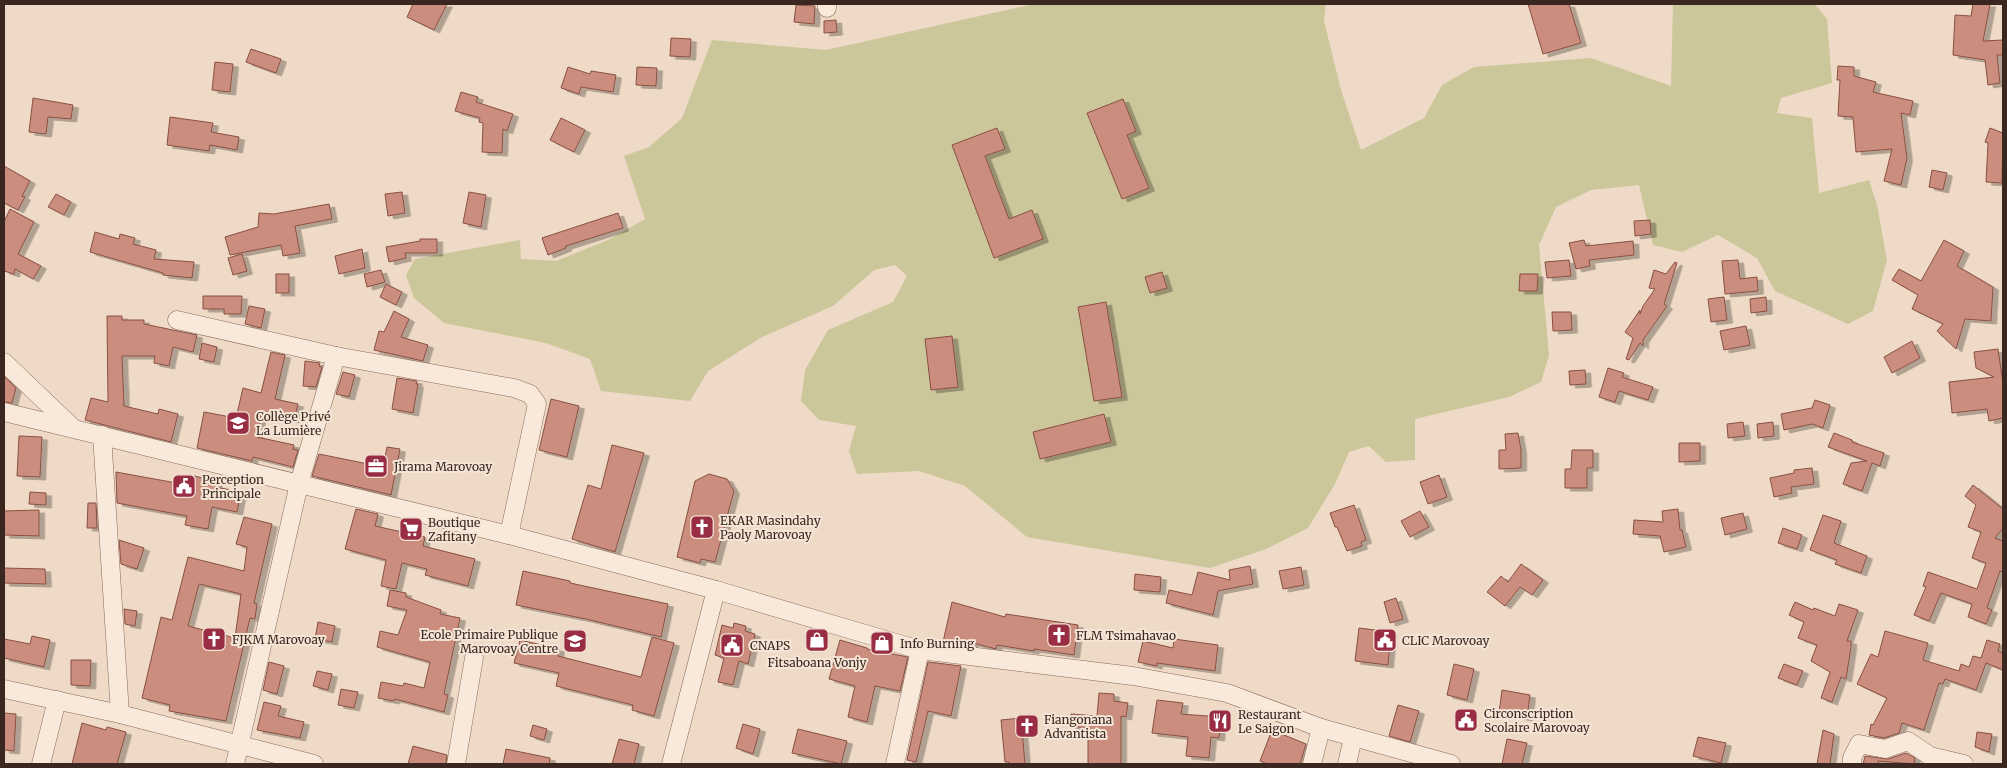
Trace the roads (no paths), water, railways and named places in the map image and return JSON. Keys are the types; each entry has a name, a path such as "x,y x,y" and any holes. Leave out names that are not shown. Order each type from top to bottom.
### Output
{"street":[{"path":"177,320 336,356 514,388 530,394 537,404 509,535"},
{"path":"235,764 298,484 336,356"},
{"path":"4,362 73,428"},
{"path":"4,412 509,535 716,590 920,650 1133,676 1227,693 1321,728 1451,764"},
{"path":"102,435 120,714"},
{"path":"671,764 716,590"},
{"path":"895,764 920,650"},
{"path":"456,764 474,658"},
{"path":"4,689 120,714 314,764"},
{"path":"41,764 56,700"},
{"path":"1312,764 1321,728"},
{"path":"1347,764 1354,738"},
{"path":"1852,764 1852,758 1860,744 1885,749 1908,741 1930,756 1964,764"}],"place":[{"name":"Collège Privé La Lumière","path":"238,423"},
{"name":"Jirama Marovoay","path":"376,466"},
{"name":"Perception Principale","path":"184,486"},
{"name":"EKAR Masindahy Paoly Marovoay","path":"702,527"},
{"name":"Boutique Zafitany","path":"411,529"},
{"name":"FLM Tsimahavao","path":"1059,635"},
{"name":"FJKM Marovoay","path":"214,639"},
{"name":"Fitsaboana Vonjy","path":"817,640"},
{"name":"CLIC Marovoay","path":"1385,640"},
{"name":"Ecole Primaire Publique Marovoay Centre","path":"575,641"},
{"name":"Info Burning","path":"882,643"},
{"name":"CNAPS","path":"732,645"},
{"name":"Circonscription Scolaire Marovoay","path":"1466,720"},
{"name":"Restaurant Le Saigon","path":"1220,721"},
{"name":"Fiangonana Advantista","path":"1027,726"}]}
